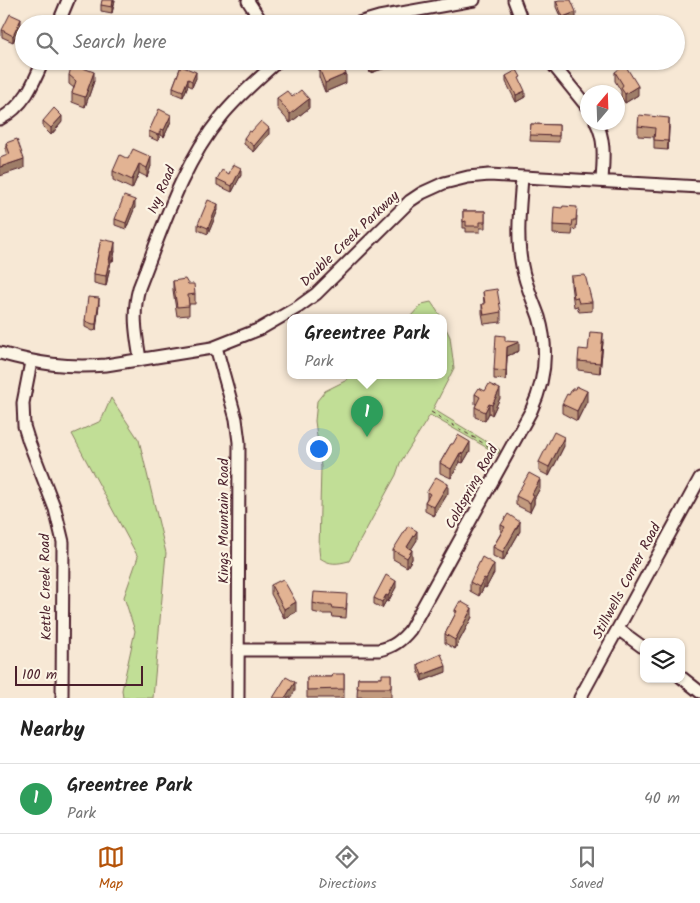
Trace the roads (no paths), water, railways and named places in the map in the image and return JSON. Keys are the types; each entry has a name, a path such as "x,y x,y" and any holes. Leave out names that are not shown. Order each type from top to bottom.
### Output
{"street":[{"path":"62,15 68,0"},
{"path":"390,15 474,0"},
{"path":"514,0 520,15"},
{"path":"248,1 258,15"},
{"path":"0,119 12,111 26,97 38,70"},
{"name":"Ivy Road","path":"140,359 134,326 135,301 180,185 201,145 220,117 241,94 268,70"},
{"path":"557,70 580,98"},
{"path":"599,130 604,148 602,181"},
{"name":"Double Creek Parkway","path":"0,353 31,362 64,366 90,366 216,347 260,329 298,307 316,294 399,210 422,193 444,183 468,177 489,175 700,186"},
{"name":"Coldspring Road","path":"238,650 379,650 400,641 410,630 531,411 542,383 545,359 542,328 525,281 520,255 519,233 522,177"},
{"name":"Kings Mountain Road","path":"216,347 236,419 240,442 238,698"},
{"name":"Kettle Creek Road","path":"31,362 23,403 24,426 55,509 62,542 62,698"},
{"name":"Stillwells Corner Road","path":"580,698 700,478"},
{"path":"618,628 640,645"},
{"path":"685,680 700,692"}],"place":[{"name":"Greentree Park","path":"367,437"}]}
